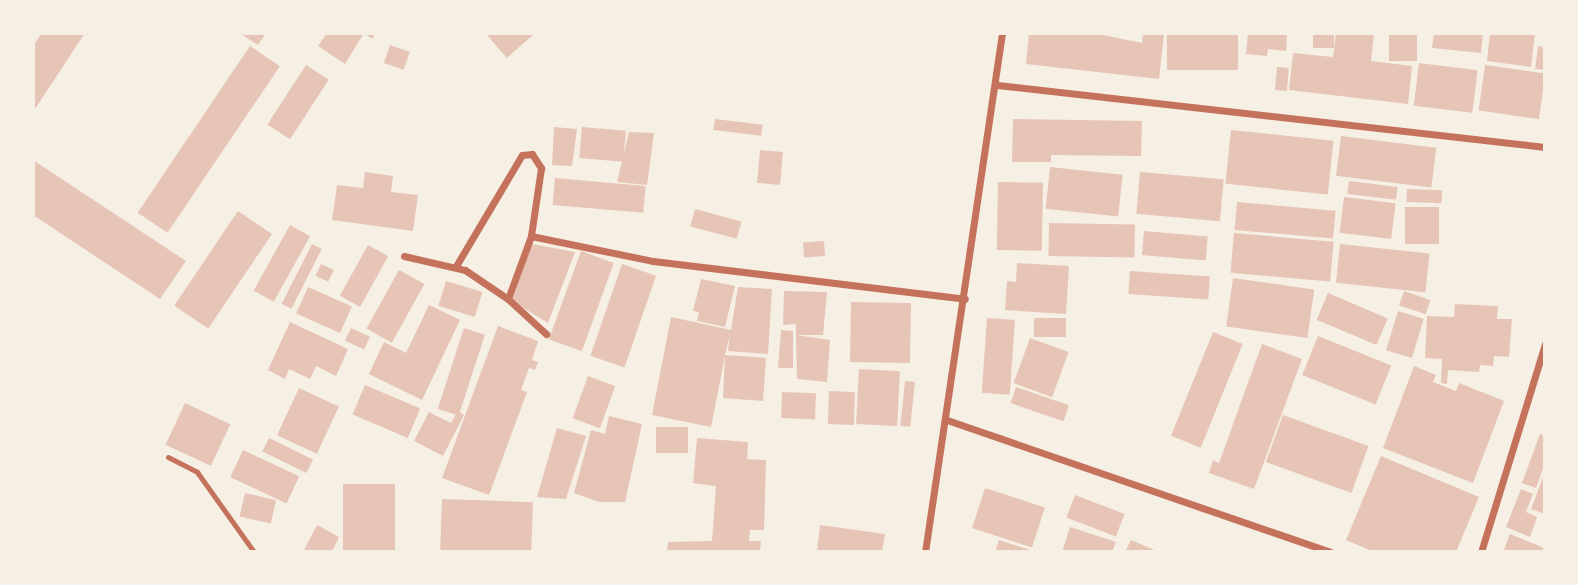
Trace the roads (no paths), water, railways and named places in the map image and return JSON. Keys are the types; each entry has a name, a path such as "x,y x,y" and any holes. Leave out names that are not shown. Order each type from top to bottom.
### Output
{"street":[{"path":"925,552 997,85 1002,33"},
{"path":"997,85 1545,147"},
{"path":"456,266 522,155 532,154 541,168 531,236 508,299"},
{"path":"531,236 666,263 965,299"},
{"path":"404,256 456,266 508,299 547,334"},
{"path":"1481,552 1545,344"},
{"path":"947,421 1331,552"}],"lane":[{"path":"167,457 197,472 254,552"}]}
